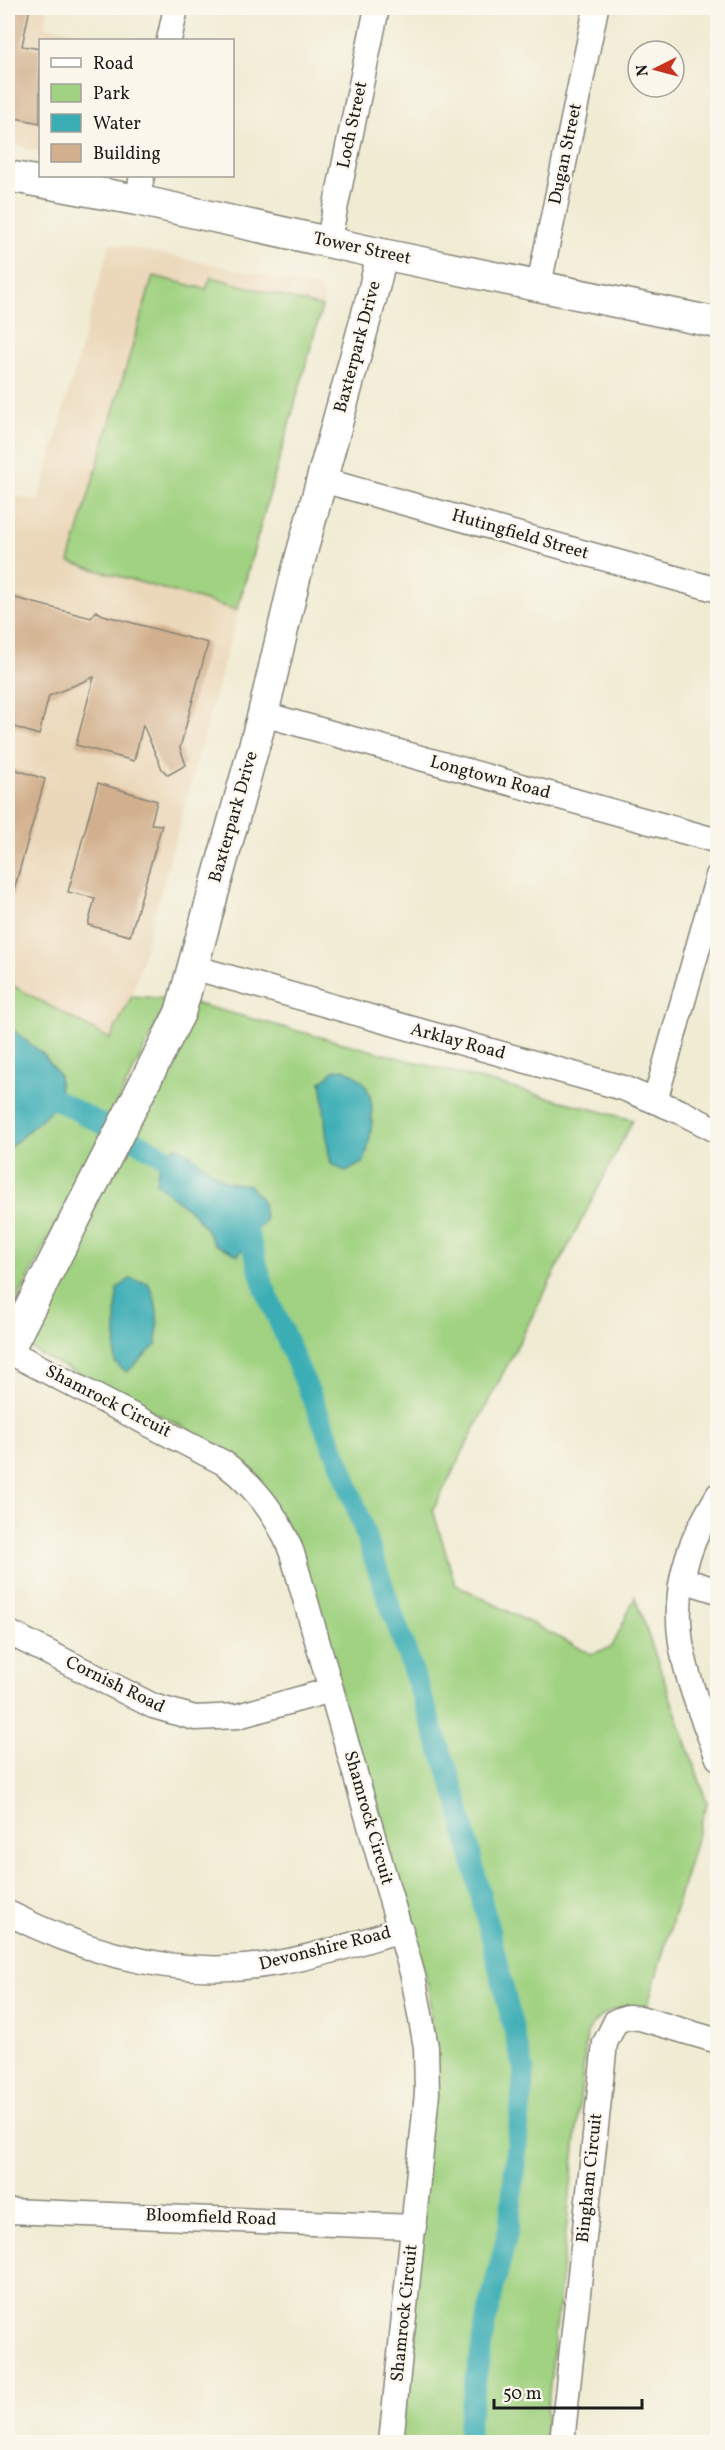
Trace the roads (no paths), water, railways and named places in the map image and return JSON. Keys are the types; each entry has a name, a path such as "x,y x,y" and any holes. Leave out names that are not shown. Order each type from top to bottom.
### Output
{"street":[{"path":"169,39 176,8"},
{"name":"Loch Street","path":"328,243 377,8"},
{"name":"Dugan Street","path":"539,285 594,15"},
{"name":"Tower Street","path":"8,176 139,188 328,243 717,323"},
{"name":"Baxterpark Drive","path":"8,1351 180,1013 263,714 296,574 382,254"},
{"name":"Hutingfield Street","path":"322,480 717,590"},
{"name":"Longtown Road","path":"263,714 717,841"},
{"path":"655,1101 717,876"},
{"name":"Arklay Road","path":"192,967 623,1088 717,1131"},
{"name":"Shamrock Circuit","path":"8,1351 224,1462 252,1486 275,1516 285,1534 401,1930 418,1996 427,2072 426,2114 391,2442"},
{"path":"717,1494 694,1540 678,1607 681,1652 687,1676 717,1758"},
{"path":"683,1580 717,1590"},
{"name":"Cornish Road","path":"8,1632 153,1706 195,1718 238,1716 331,1690"},
{"name":"Devonshire Road","path":"8,1913 63,1939 109,1955 154,1964 204,1969 246,1967 296,1959 401,1930"},
{"name":"Bingham Circuit","path":"562,2442 603,2055 609,2032 616,2021 628,2017 640,2018 717,2041"},
{"name":"Bloomfield Road","path":"8,2211 414,2227"}],"water":[{"path":"8,1026 44,1055 59,1075 60,1102 8,1149"},
{"path":"344,1069 358,1078 366,1087 372,1107 371,1130 364,1162 346,1172 331,1164 321,1082 335,1070"},
{"path":"179,1146 226,1182 249,1185 263,1202 265,1220 238,1255 214,1244 193,1213 156,1183 157,1171 164,1155"},
{"path":"130,1279 148,1283 152,1290 157,1312 157,1344 127,1372 115,1363 117,1289"}],"waterway":[{"path":"8,1071 60,1102 175,1162 186,1173"},
{"path":"234,1216 246,1226 264,1287 343,1470 456,1795 524,2071 509,2227 486,2320 469,2420 469,2442"}]}
